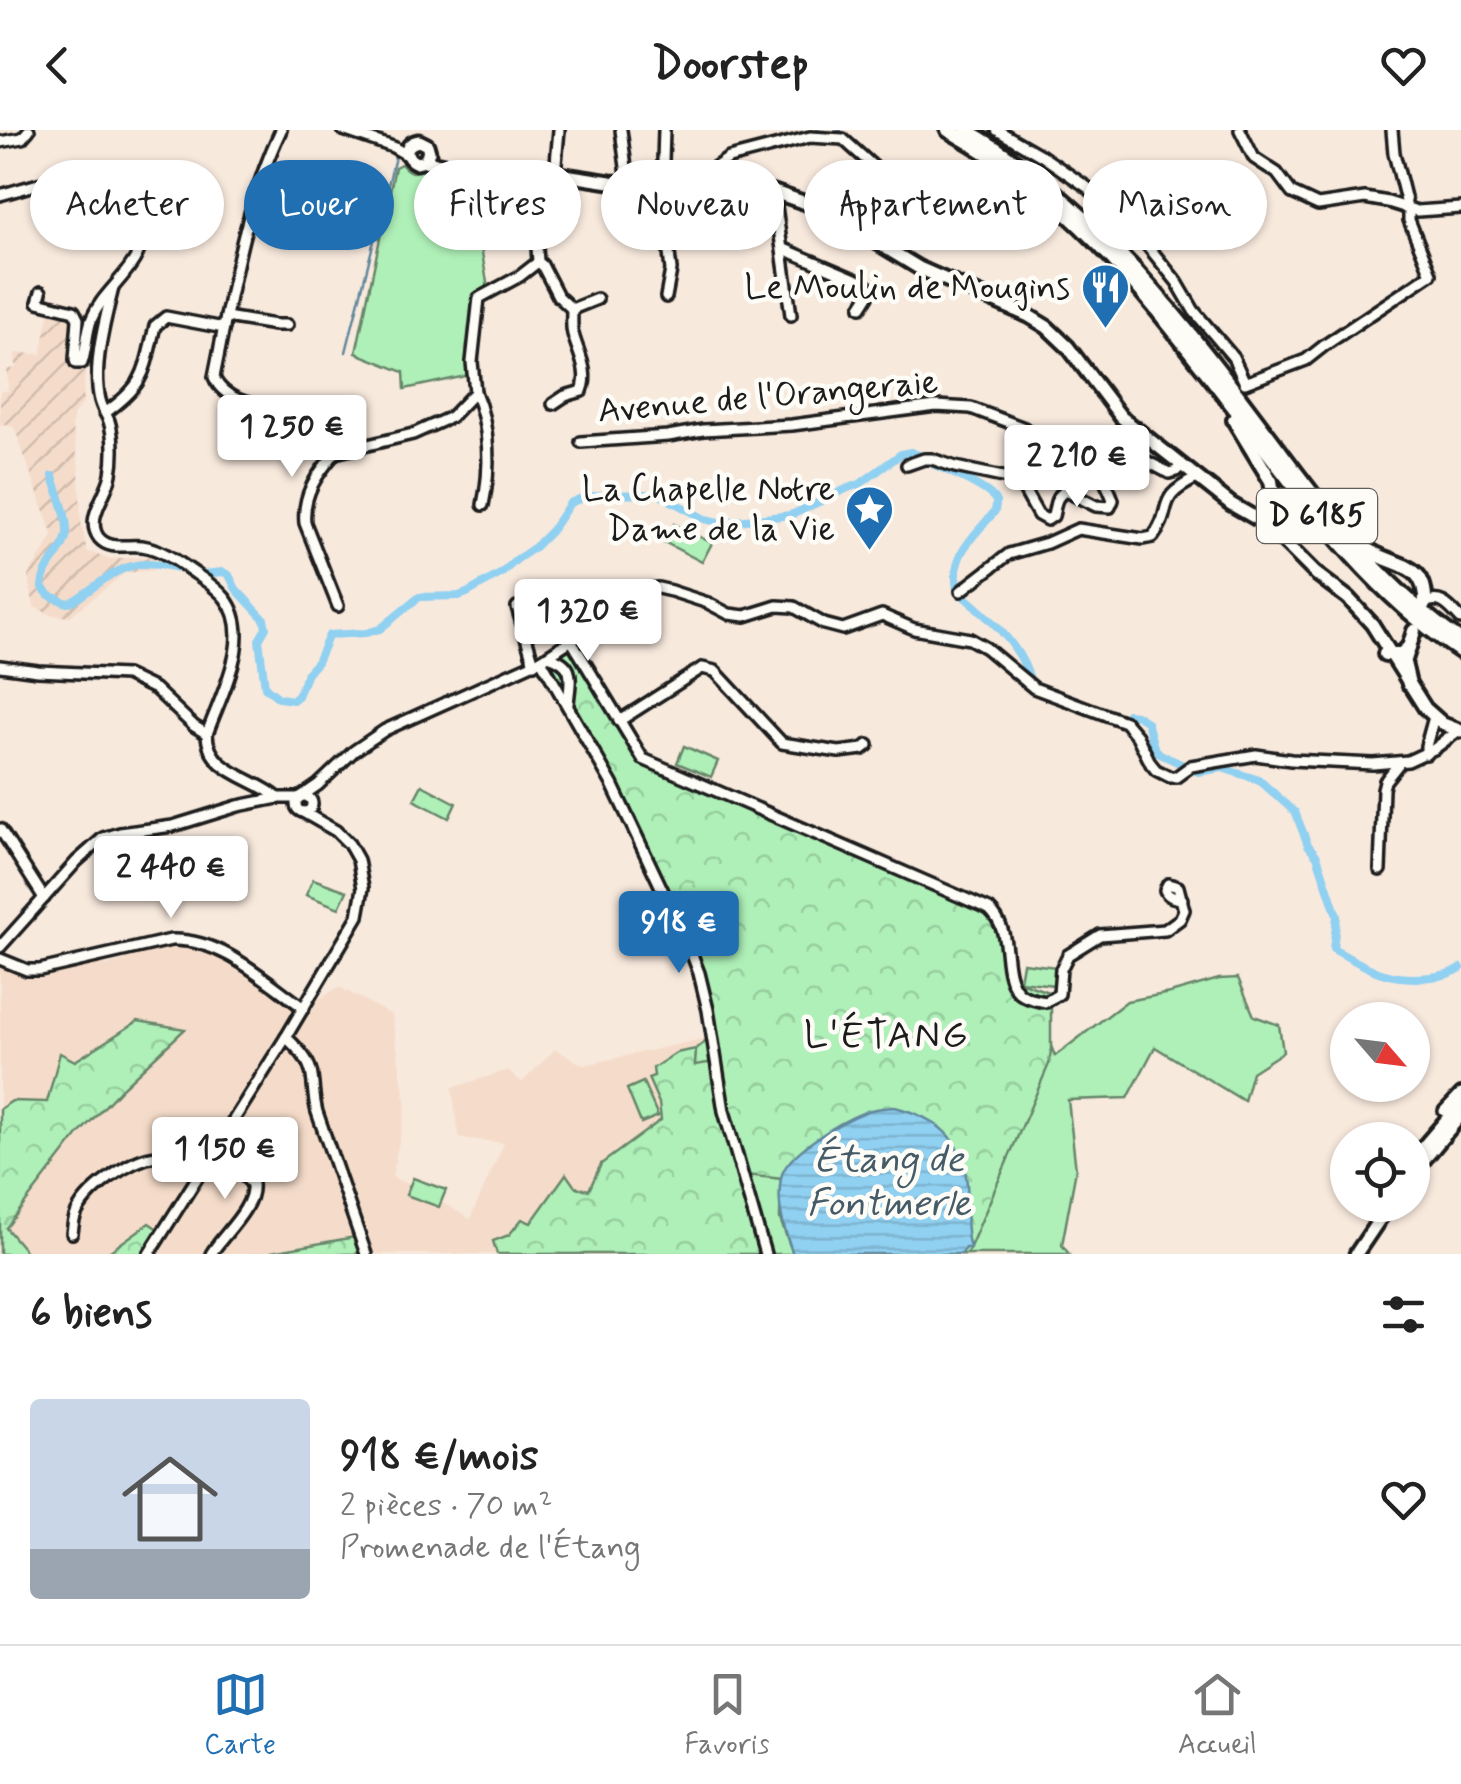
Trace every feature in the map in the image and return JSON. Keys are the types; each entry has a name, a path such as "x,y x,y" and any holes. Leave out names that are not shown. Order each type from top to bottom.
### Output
{"highway":[{"name":"D 6185","path":"948,130 1029,183 1115,262 1350,555 1406,610 1461,652"},
{"name":"D 6185","path":"966,130 1044,183 1122,256 1176,317 1324,511 1378,572 1426,616 1461,641"},
{"path":"1196,359 1268,474 1273,493 1263,518"},
{"path":"1283,456 1366,549 1417,573 1424,585 1425,604"},
{"path":"1409,684 1404,663 1414,631"},
{"path":"1389,654 1404,653 1408,647"}],"main road":[{"path":"426,130 419,149 450,160"},
{"path":"784,195 820,208 919,268 1014,308 1047,328 1068,347 1122,417 1230,504 1263,518 1315,573 1344,597 1370,626 1433,720"},
{"path":"1389,654 1419,709 1459,733"},
{"path":"1430,1139 1461,1103"},
{"path":"1430,1152 1461,1114"},
{"path":"1347,1254 1369,1222"},
{"path":"1356,1254 1378,1222"}],"street":[{"path":"0,142 22,138 29,130"},
{"path":"280,130 236,263 214,377 228,395 271,409 332,412 350,417"},
{"path":"343,130 393,147 419,149"},
{"path":"357,130 419,149"},
{"path":"556,160 559,130"},
{"path":"622,130 625,160"},
{"path":"663,160 664,130"},
{"path":"997,130 1088,187 1134,228 1233,357 1245,384 1306,360 1432,274 1409,220 1392,130"},
{"path":"1240,130 1254,158 1276,173 1286,188 1318,205 1365,198 1418,212 1461,208"},
{"path":"726,160 810,137 846,135 871,160"},
{"path":"0,194 57,179 94,176 106,178 134,198 143,216 137,256 91,319 82,363 75,360 76,314 38,302 41,292"},
{"path":"791,315 784,249 862,282 869,288 860,307"},
{"path":"483,506 488,462 486,431 475,392 472,362 479,298 538,262 539,250"},
{"path":"666,296 670,282 669,250"},
{"path":"538,262 558,296 572,309 572,332 586,383 582,391 553,404"},
{"path":"113,288 98,378 99,398 113,448 111,476 94,518 98,536 108,545 142,546 168,556 220,593 237,620 237,652 207,734 208,747 218,763 277,797 304,803 336,832 358,860 363,888 358,916 149,1254"},
{"path":"572,309 596,300"},
{"path":"106,413 131,394 142,377 154,326 166,317 287,325"},
{"path":"338,606 306,523 304,509 313,482 335,452 413,434 451,418 475,392"},
{"name":"Avenue de l'Orangeraie","path":"581,442 782,426 953,406 971,408 1024,428 1040,442 1066,491"},
{"path":"906,465 921,459 1012,479 1023,488 1042,519 1053,516 1055,501 1066,491 1096,506 1110,507 1113,500 1094,455 1097,440 1112,443 1169,473 1182,466"},
{"path":"960,590 1009,554 1078,530 1153,538 1168,498 1177,488 1197,478"},
{"path":"304,803 354,751 385,730 541,660 649,590 658,588 708,603 729,614 745,616 777,606 794,607 824,624 843,628 882,615 914,629 970,638 1034,688 1124,722 1137,736 1156,770 1170,778 1189,768 1256,755 1291,760 1398,762 1416,759 1459,733"},
{"path":"1425,604 1443,602 1461,619"},
{"path":"517,607 541,660 612,784 699,973 724,1110 765,1254"},
{"path":"571,640 641,756 989,909 1000,919 1016,989 1028,998 1046,1002 1059,994 1061,969 1068,955 1100,934 1166,930 1174,926 1184,910 1182,899"},
{"path":"541,660 565,663 570,671 568,707"},
{"path":"0,666 126,675 155,689 207,734"},
{"path":"619,721 702,668 715,671 782,743 838,752 863,750 868,745"},
{"path":"1426,754 1433,720"},
{"path":"1380,870 1382,788 1398,762"},
{"path":"0,947 77,861 103,838 174,826 277,797"},
{"path":"0,830 44,898"},
{"path":"0,959 27,970 40,970 172,940 189,940 208,944 230,956 304,1008"},
{"path":"286,1037 310,1069 316,1112 366,1254"},
{"path":"1444,1111 1461,1093"},
{"path":"210,1254 246,1208 253,1192 252,1184 218,1148"},
{"path":"72,1233 81,1206 128,1166 159,1156 203,1170"}],"shaded area":[{"path":"50,310 75,315 71,364 85,371 83,403 72,424 87,551 109,559 155,556 154,570 125,573 69,617 34,607 28,576 53,536 14,427 0,424 0,392 8,390 7,369 16,368 15,353 41,354"},
{"path":"192,944 214,951 304,1008 339,987 392,1015 406,1106 392,1177 470,1219 504,1143 459,1138 452,1088 508,1070 522,1082 555,1049 584,1065 711,1037 765,1254 0,1254 0,965 30,974 103,960 106,966 163,946"}],"green space":[{"path":"401,164 414,172 414,250 481,250 488,288 475,295 466,376 405,389 404,372 356,353 378,250 394,250 395,167"},
{"path":"674,524 712,543 702,562 664,542"},
{"path":"570,647 642,762 1004,920 1017,981 1051,993 1051,1051 1049,1064 967,1254 799,1254 791,1180 746,1175 738,1179 761,1254 497,1254 493,1241 509,1235 522,1219 531,1223 566,1174 575,1187 589,1190 601,1164 661,1120 659,1103 648,1078 654,1076 653,1068 676,1053 696,1049 695,1065 721,1061 701,963 689,933 618,788 548,667"},
{"path":"684,746 718,761 711,777 677,763"},
{"path":"422,785 456,803 449,818 414,800"},
{"path":"631,798 1036,1009 1055,1056 1127,1001 1238,978 1254,1016 1279,1025 1283,1052 1252,1072 1244,1101 1155,1047 1128,1098 1068,1100 1076,1170 1062,1245 1069,1254 962,1254 781,1175 780,1219 793,1254 736,1254 720,1215 691,1097 696,1049 717,1033 686,927"},
{"path":"313,879 347,891 339,908 306,895"},
{"path":"650,896 659,932 641,937 632,901"},
{"path":"1023,963 1057,967 1054,985 1020,981"},
{"path":"138,1021 185,1029 77,1136 6,1228 28,1254 0,1254 0,1109 12,1101 47,1102 60,1053 75,1061"},
{"path":"643,1082 658,1116 641,1123 627,1089"},
{"path":"413,1178 446,1190 439,1207 406,1195"},
{"path":"149,1223 168,1236 157,1254 106,1254"},
{"path":"366,1235 369,1254 272,1252"}],"water":[{"name":"Étang de Fontmerle","path":"895,1107 935,1124 954,1142 967,1184 970,1248 962,1254 793,1254 780,1207 785,1168 803,1149 843,1123 869,1111"}],"waterway":[{"path":"817,130 831,134 841,130"},
{"path":"346,352 395,157"},
{"path":"203,574 229,575 236,589 264,619 266,628 259,640 265,687 279,698 293,700 329,635 380,629 419,597 467,593 502,573 535,547 570,503 582,498 658,494 718,522 791,515 860,484 901,454 911,452 979,487 996,501 995,511 961,555 957,589"},
{"path":"53,476 67,532 43,579 42,587 49,595 70,602 130,566 179,568"},
{"path":"961,594 1009,641 1029,676"},
{"path":"1128,714 1147,722 1160,754 1198,772 1222,768 1259,780 1295,812 1308,845 1317,856 1337,916 1333,949 1369,968 1403,978 1439,976 1461,968"}],"place":[{"name":"Le Moulin de Mougins","path":"1105,330"},
{"name":"La Chapelle Notre Dame de la Vie","path":"870,552"}],"district":[{"name":"L'ÉTANG","path":"887,1036"}]}
